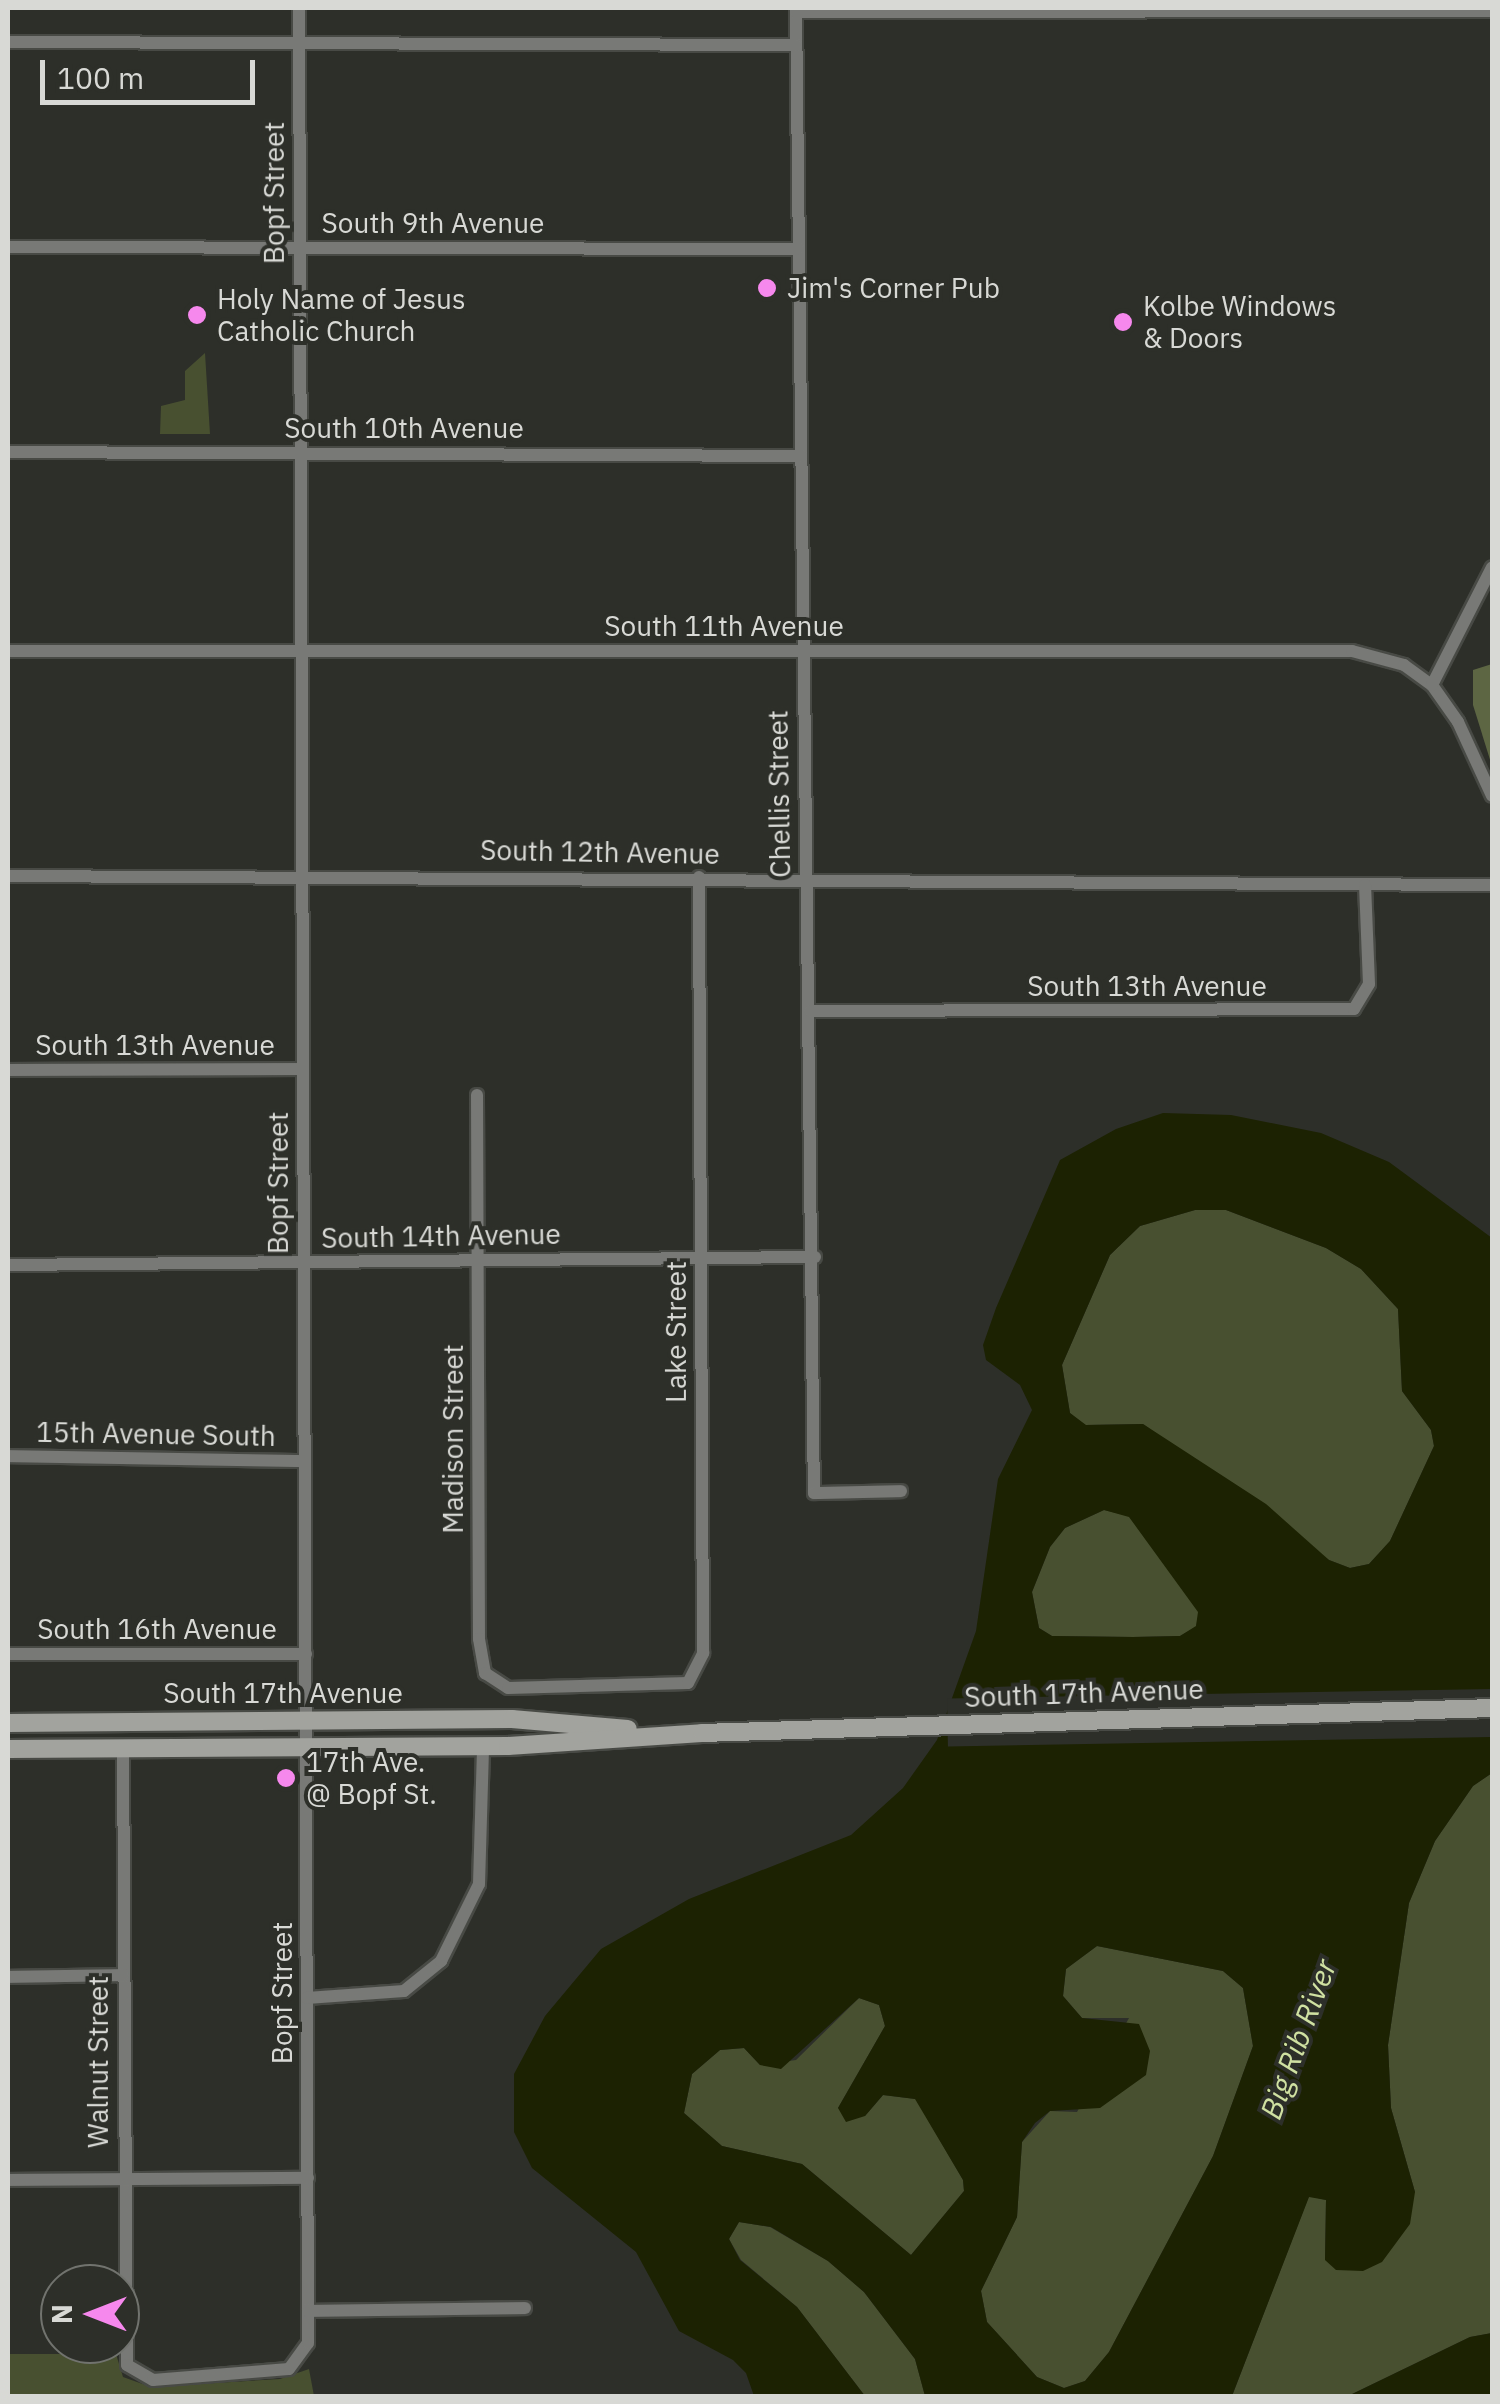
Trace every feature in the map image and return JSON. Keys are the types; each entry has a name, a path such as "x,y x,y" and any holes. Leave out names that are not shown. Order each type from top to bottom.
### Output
{"main road":[{"name":"South 17th Avenue","path":"8,1749 483,1746 678,1734 1492,1708"},
{"name":"South 17th Avenue","path":"8,1723 512,1719 678,1734"}],"street":[{"name":"Bopf Street","path":"299,8 308,2178 304,2357"},
{"path":"796,10 1492,11"},
{"name":"Chellis Street","path":"796,10 805,879 815,1257 814,1492 902,1491"},
{"path":"8,42 796,44"},
{"name":"South 9th Avenue","path":"8,247 798,249"},
{"name":"South 10th Avenue","path":"8,452 800,456"},
{"path":"1492,567 1432,685 1458,722 1492,796"},
{"name":"South 11th Avenue","path":"8,650 1352,651 1404,665 1432,685"},
{"name":"South 12th Avenue","path":"8,876 699,877 1492,885"},
{"name":"Lake Street","path":"589,1686 683,1684 701,1666 699,877"},
{"name":"South 13th Avenue","path":"810,1011 1354,1009 1369,984 1365,885"},
{"name":"South 13th Avenue","path":"8,1070 302,1069"},
{"name":"Madison Street","path":"477,1095 482,1664 500,1687 589,1686"},
{"name":"South 14th Avenue","path":"8,1265 815,1257"},
{"name":"15th Avenue South","path":"8,1456 305,1461"},
{"name":"South 16th Avenue","path":"8,1654 306,1654"},
{"path":"307,1998 404,1991 453,1942 479,1884 483,1746"},
{"name":"Walnut Street","path":"123,1747 125,2355 135,2374 153,2380 289,2369 304,2357"},
{"path":"8,1976 123,1975"},
{"path":"8,2180 308,2178"},
{"path":"308,2311 525,2308"}],"shaded area":[{"path":"205,353 210,434 160,434 161,406 185,400 185,371"},
{"path":"1492,664 1492,766 1473,705 1473,670"},
{"path":"1195,1210 1226,1210 1326,1248 1361,1269 1398,1309 1402,1391 1431,1430 1434,1446 1390,1541 1369,1564 1350,1568 1329,1560 1143,1424 1085,1425 1070,1413 1062,1365 1110,1255 1140,1226"},
{"path":"1104,1510 1129,1516 1199,1612 1196,1627 1180,1636 1133,1637 1052,1636 1039,1628 1032,1592 1050,1547 1065,1528"},
{"path":"1492,1773 1492,2333 1470,2337 1348,2396 1232,2396 1309,2196 1326,2200 1325,2259 1415,2192 1391,2108 1388,2045 1409,1903 1435,1841 1473,1786"},
{"path":"1097,1946 1223,1971 1243,1988 1253,2046 1213,2156 1109,2352 1085,2381 1064,2388 1037,2377 987,2322 981,2291 1017,2217 1022,2142 1050,2111 1077,2112 1129,2018 1082,2018 1063,1996 1066,1969"},
{"path":"859,1998 879,2005 885,2026 838,2108 865,2116 883,2095 916,2099 963,2180 964,2191 911,2255 802,2164 722,2146 684,2113 692,2074 720,2050 744,2048 760,2065 796,2060"},
{"path":"739,2222 770,2227 828,2261 864,2292 915,2359 925,2396 865,2396 797,2307 741,2260 729,2239"},
{"path":"8,2354 40,2354 40,2364 119,2364 123,2377 151,2387 280,2379 309,2369 314,2396 8,2396"}],"water":[{"name":"Big Rib River","path":"1163,1113 1231,1115 1321,1133 1389,1162 1492,1238 1492,1773 1473,1786 1435,1841 1409,1903 1388,2045 1391,2108 1415,2192 1410,2224 1382,2262 1363,2271 1336,2270 1325,2260 1326,2200 1309,2197 1232,2396 925,2396 915,2359 864,2292 828,2261 771,2227 739,2222 729,2239 740,2260 797,2307 865,2396 754,2396 746,2373 733,2360 679,2331 636,2252 532,2168 514,2132 514,2074 545,2016 601,1949 689,1899 851,1835 903,1788 937,1740 976,1631 998,1479 1032,1410 1020,1385 986,1360 983,1345 1060,1160 1116,1129","holes":["1195,1210 1226,1210 1326,1248 1361,1269 1398,1309 1402,1391 1431,1430 1434,1446 1390,1541 1369,1564 1350,1568 1329,1560 1266,1504 1143,1424 1086,1425 1070,1413 1062,1365 1110,1255 1140,1226","1104,1510 1129,1517 1198,1612 1196,1626 1180,1636 1133,1637 1052,1636 1039,1628 1032,1592 1050,1547 1065,1528","1097,1946 1223,1971 1243,1988 1253,2046 1213,2156 1109,2352 1085,2381 1064,2388 1037,2377 987,2322 981,2291 1017,2217 1022,2142 1035,2123 1050,2111 1100,2108 1146,2075 1150,2051 1139,2024 1082,2018 1063,1996 1066,1969","859,1998 879,2005 885,2026 838,2108 846,2122 865,2116 883,2095 915,2099 963,2180 964,2191 911,2255 802,2164 722,2146 684,2113 692,2074 720,2050 744,2048 760,2065 781,2069"]},
{"path":"1492,2333 1492,2396 1348,2396 1470,2337"}],"pier":[{"path":"1491,1689 1492,1737 948,1746 947,1698"}],"place":[{"name":"Jim's Corner Pub","path":"767,288"},
{"name":"Holy Name of Jesus Catholic Church","path":"197,315"},
{"name":"Kolbe Windows & Doors","path":"1123,322"},
{"name":"17th Ave. @ Bopf St.","path":"286,1778"}]}
